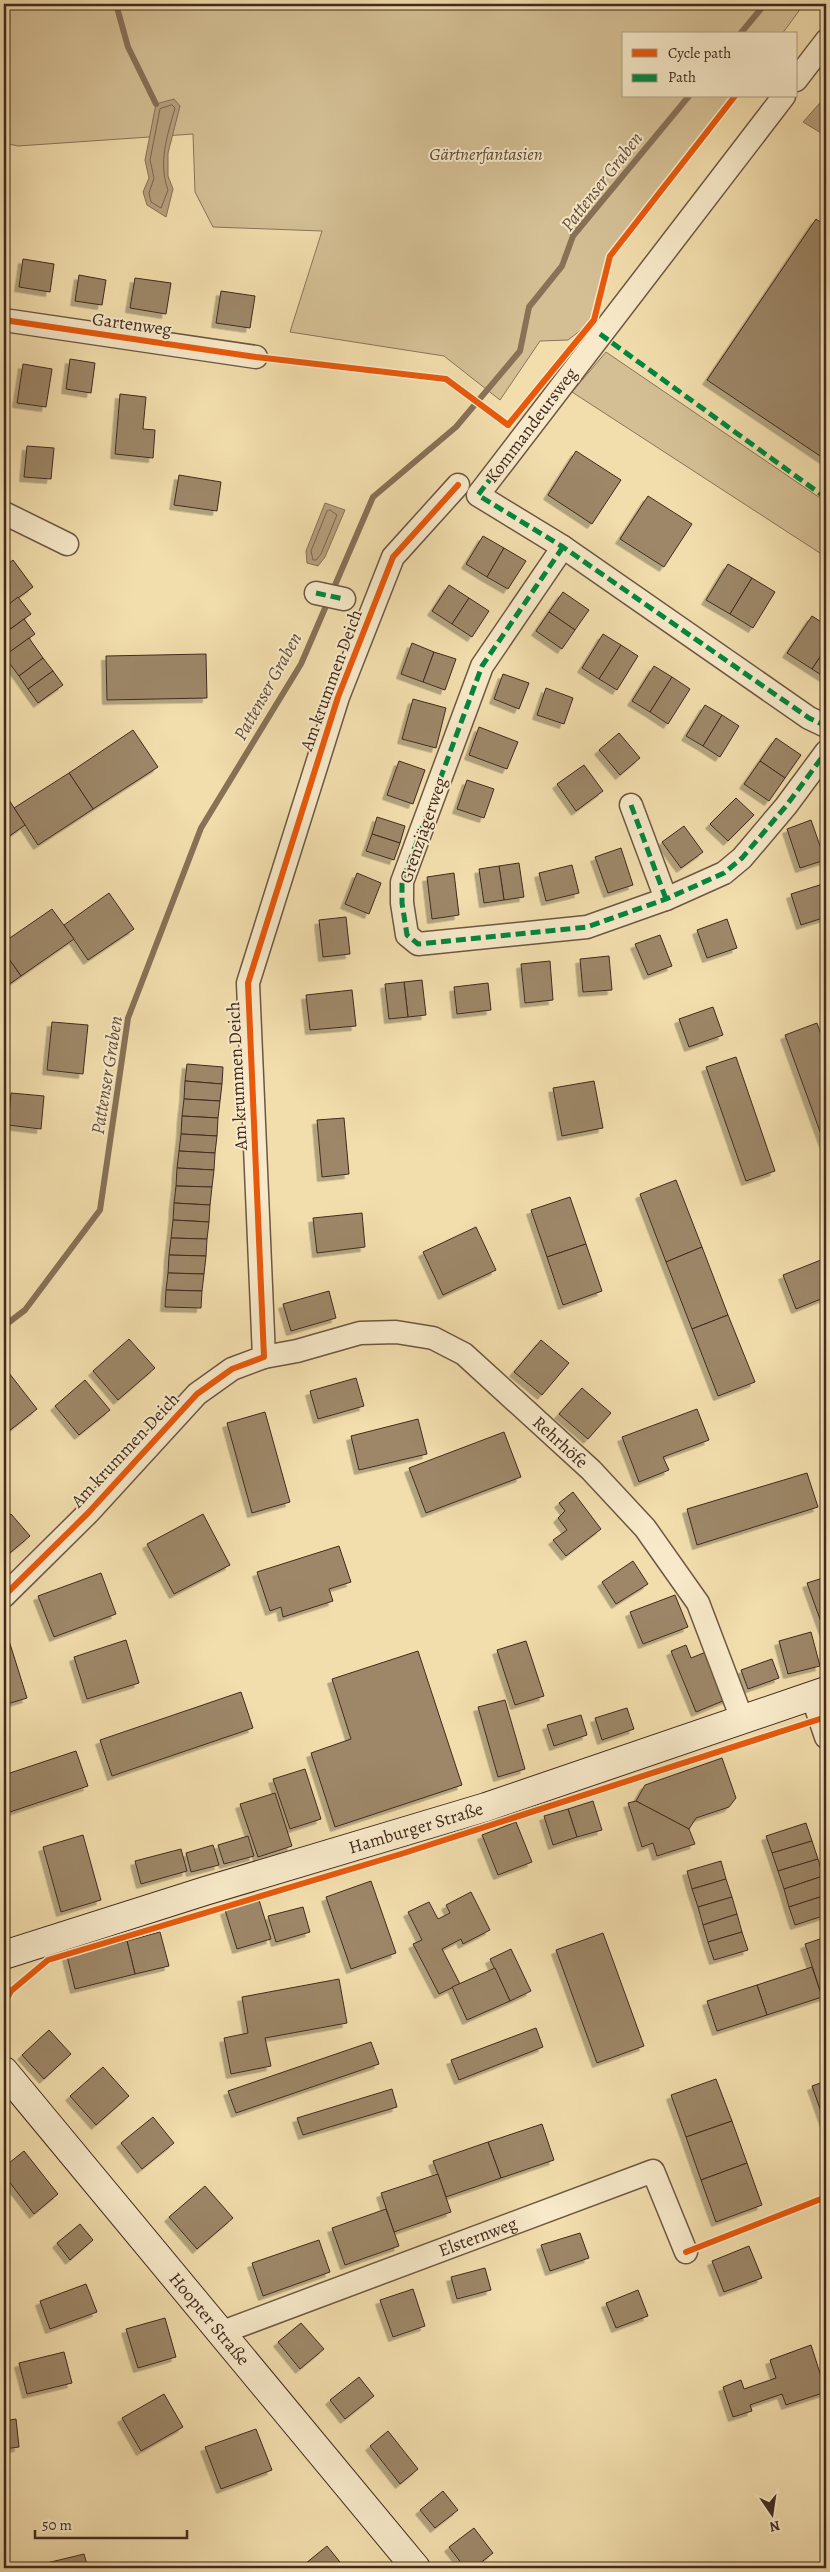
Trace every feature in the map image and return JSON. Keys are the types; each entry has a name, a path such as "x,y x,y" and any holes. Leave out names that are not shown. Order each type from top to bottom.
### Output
{"main road":[{"name":"Hamburger Straße","path":"4,1956 205,1891 486,1807 819,1694"},
{"name":"Hoopter Straße","path":"4,2071 416,2568"}],"street":[{"path":"798,77 826,41"},
{"name":"Kommandeursweg","path":"782,98 478,495 563,548 809,718 826,726"},
{"name":"Gartenweg","path":"4,320 256,357"},
{"name":"Am krummen Deich","path":"4,1596 88,1513 197,1394 232,1369 264,1357 248,984 338,696 393,557 458,484"},
{"path":"4,513 67,544"},
{"name":"Grenzjägerweg","path":"563,548 482,666 402,882 402,903 407,935 418,944 587,927 666,899 724,873 742,858 786,806 826,752"},
{"path":"316,593 344,599"},
{"path":"631,805 666,899"},
{"name":"Rehrhöfe","path":"264,1357 297,1351 360,1333 396,1332 434,1338 464,1354 591,1470 645,1528 698,1602 742,1719"},
{"path":"819,1694 826,1737"},
{"name":"Elsternweg","path":"220,2333 653,2171 686,2252"}],"green space":[{"name":"Gärtnerfantasien","path":"4,4 804,4 783,32 622,32 622,98 733,98 610,256 594,320 568,340 540,341 500,400 444,356 290,332 322,231 213,227 195,192 193,134 18,146 4,143"},
{"path":"606,352 826,502 826,557 572,392"}],"water":[{"path":"826,96 826,136 803,122"},
{"path":"174,99 180,106 168,153 168,176 173,189 166,217 147,205 143,192 149,178 145,160 156,104"},
{"path":"325,503 345,510 325,557 318,566 307,563 306,551"}],"building":[{"path":"816,219 826,226 826,460 707,380"},
{"path":"23,259 54,264 50,292 19,287"},
{"path":"79,275 106,280 102,305 75,301"},
{"path":"135,278 171,283 166,314 130,308"},
{"path":"221,291 255,296 250,328 216,323"},
{"path":"70,359 95,363 91,393 66,389"},
{"path":"23,364 52,369 46,407 17,403"},
{"path":"120,394 146,397 143,429 155,430 153,458 115,454"},
{"path":"27,446 54,448 51,479 24,477"},
{"path":"576,451 621,480 592,524 548,495"},
{"path":"179,475 221,482 217,511 174,505"},
{"path":"648,496 692,524 664,567 620,539"},
{"path":"483,536 504,548 487,577 466,564"},
{"path":"504,548 526,561 508,589 487,577"},
{"path":"13,560 33,587 7,606 4,602 4,567"},
{"path":"728,564 752,578 730,614 706,600"},
{"path":"752,578 775,592 753,628 730,614"},
{"path":"449,585 469,598 452,624 432,611"},
{"path":"563,592 589,610 575,630 549,612"},
{"path":"18,597 31,614 6,632 4,608"},
{"path":"469,598 489,611 472,637 452,624"},
{"path":"549,612 575,630 562,649 536,631"},
{"path":"812,616 826,625 826,648 812,669 787,653"},
{"path":"24,619 35,634 10,652 4,643 4,634"},
{"path":"603,634 621,645 599,679 582,668"},
{"path":"29,638 43,658 19,676 4,656"},
{"path":"412,643 434,652 423,682 401,674"},
{"path":"621,645 638,656 617,690 599,679"},
{"path":"826,648 826,678 812,669"},
{"path":"434,652 456,659 445,690 423,682"},
{"path":"206,654 207,698 107,700 106,656"},
{"path":"43,658 53,671 28,689 19,676"},
{"path":"654,666 672,677 650,712 632,701"},
{"path":"53,671 63,685 38,703 28,689"},
{"path":"503,674 529,683 519,709 494,699"},
{"path":"672,677 690,689 668,724 650,712"},
{"path":"546,688 573,698 564,724 537,715"},
{"path":"413,699 446,708 436,748 402,739"},
{"path":"705,705 722,715 703,746 686,736"},
{"path":"722,715 739,726 720,757 703,746"},
{"path":"479,727 518,742 507,769 469,755"},
{"path":"133,730 158,767 93,809 69,773"},
{"path":"619,733 640,758 620,775 599,750"},
{"path":"776,738 801,755 785,778 760,761"},
{"path":"399,761 425,770 413,804 387,795"},
{"path":"760,761 785,778 769,801 744,784"},
{"path":"584,765 603,791 576,811 557,784"},
{"path":"69,773 93,809 38,845 14,808"},
{"path":"467,780 494,789 484,818 457,809"},
{"path":"4,792 25,825 4,840"},
{"path":"736,798 754,815 728,841 710,824"},
{"path":"377,817 405,826 400,843 372,834"},
{"path":"811,820 825,860 800,868 787,829"},
{"path":"684,826 703,852 681,868 662,842"},
{"path":"372,834 400,843 394,860 366,851"},
{"path":"621,848 633,885 608,893 595,857"},
{"path":"519,863 524,897 504,900 499,866"},
{"path":"572,865 579,893 546,901 539,873"},
{"path":"499,866 504,900 484,903 479,869"},
{"path":"357,873 381,883 369,914 345,904"},
{"path":"454,873 459,915 432,919 427,877"},
{"path":"826,883 826,917 801,925 791,894"},
{"path":"109,893 134,929 88,960 64,925"},
{"path":"52,909 74,939 21,976 4,952 4,942"},
{"path":"346,917 350,954 323,957 319,920"},
{"path":"727,919 737,948 707,958 697,930"},
{"path":"660,935 672,966 648,975 635,944"},
{"path":"4,952 21,976 4,988"},
{"path":"609,956 612,990 583,992 580,959"},
{"path":"550,961 553,1000 525,1003 521,964"},
{"path":"422,980 426,1015 408,1017 404,982"},
{"path":"404,982 408,1017 389,1019 385,984"},
{"path":"488,983 491,1010 457,1014 454,987"},
{"path":"352,990 356,1026 310,1030 306,995"},
{"path":"713,1007 723,1035 689,1047 679,1019"},
{"path":"52,1022 88,1025 83,1074 47,1070"},
{"path":"817,1023 826,1050 826,1148 785,1035"},
{"path":"736,1057 775,1171 746,1181 706,1067"},
{"path":"187,1064 223,1067 222,1084 185,1081"},
{"path":"185,1081 222,1084 220,1101 184,1099"},
{"path":"594,1081 603,1128 562,1136 553,1088"},
{"path":"11,1093 44,1096 41,1129 8,1125"},
{"path":"184,1099 220,1101 218,1118 182,1116"},
{"path":"182,1116 218,1118 217,1136 181,1134"},
{"path":"344,1118 349,1174 322,1177 317,1120"},
{"path":"181,1134 217,1136 215,1153 179,1151"},
{"path":"179,1151 215,1153 214,1170 177,1168"},
{"path":"177,1168 214,1170 212,1187 176,1186"},
{"path":"676,1180 702,1247 666,1262 640,1194"},
{"path":"176,1186 212,1187 210,1205 174,1203"},
{"path":"570,1197 586,1244 547,1257 531,1210"},
{"path":"174,1203 210,1205 209,1222 173,1220"},
{"path":"362,1213 365,1247 317,1253 313,1218"},
{"path":"173,1220 209,1222 207,1239 171,1238"},
{"path":"476,1227 496,1270 443,1295 423,1252"},
{"path":"171,1238 207,1239 206,1256 169,1255"},
{"path":"586,1244 602,1291 563,1305 547,1257"},
{"path":"702,1247 728,1315 692,1329 666,1262"},
{"path":"169,1255 206,1256 204,1274 168,1273"},
{"path":"826,1258 826,1297 796,1309 783,1275"},
{"path":"168,1273 204,1274 202,1291 166,1290"},
{"path":"166,1290 202,1291 201,1308 165,1307"},
{"path":"329,1291 336,1318 291,1331 283,1304"},
{"path":"728,1315 755,1382 718,1396 692,1329"},
{"path":"129,1339 155,1368 118,1400 93,1371"},
{"path":"541,1340 569,1363 542,1395 514,1372"},
{"path":"9,1373 37,1409 4,1435 4,1377"},
{"path":"356,1378 364,1406 318,1419 310,1391"},
{"path":"85,1380 110,1410 79,1435 55,1406"},
{"path":"582,1388 611,1413 588,1439 559,1414"},
{"path":"697,1409 709,1440 663,1457 669,1470 639,1482 622,1437"},
{"path":"265,1412 290,1502 252,1513 227,1423"},
{"path":"418,1419 427,1454 359,1470 351,1436"},
{"path":"504,1432 521,1477 426,1513 409,1468"},
{"path":"807,1473 818,1507 697,1545 687,1509"},
{"path":"573,1492 601,1529 566,1556 553,1540 567,1530 558,1518 565,1511 559,1503"},
{"path":"11,1514 30,1536 4,1558 4,1520"},
{"path":"203,1514 230,1565 174,1594 147,1544"},
{"path":"339,1546 351,1582 329,1589 333,1601 283,1617 281,1607 270,1611 257,1572"},
{"path":"633,1561 648,1584 616,1604 602,1582"},
{"path":"101,1573 116,1614 54,1637 38,1596"},
{"path":"826,1577 826,1636 807,1583"},
{"path":"675,1595 688,1627 643,1644 630,1612"},
{"path":"4,1631 6,1631 27,1698 4,1705"},
{"path":"811,1632 820,1666 788,1674 779,1641"},
{"path":"126,1640 139,1683 87,1699 74,1657"},
{"path":"526,1641 544,1696 515,1705 497,1650"},
{"path":"686,1645 691,1658 711,1650 730,1698 696,1712 671,1651"},
{"path":"418,1651 462,1785 335,1827 311,1753 351,1739 332,1679"},
{"path":"772,1659 779,1678 748,1689 741,1670"},
{"path":"241,1692 253,1728 112,1776 100,1740"},
{"path":"505,1700 525,1769 498,1777 478,1707"},
{"path":"627,1708 634,1729 602,1740 595,1718"},
{"path":"581,1715 587,1735 554,1746 547,1725"},
{"path":"76,1751 88,1786 4,1814 4,1775"},
{"path":"722,1758 736,1798 729,1807 696,1818 689,1829 636,1801 645,1785"},
{"path":"305,1769 321,1819 290,1829 273,1779"},
{"path":"275,1793 292,1846 258,1857 240,1804"},
{"path":"593,1801 602,1830 577,1837 568,1809"},
{"path":"636,1801 689,1829 695,1844 657,1856 653,1843 642,1847 628,1803"},
{"path":"568,1809 577,1837 553,1845 544,1816"},
{"path":"516,1822 532,1862 498,1875 482,1835"},
{"path":"806,1823 812,1841 772,1853 766,1836"},
{"path":"83,1835 101,1900 61,1912 43,1847"},
{"path":"248,1836 254,1856 224,1864 218,1845"},
{"path":"812,1841 818,1859 778,1871 772,1853"},
{"path":"213,1845 219,1865 191,1872 186,1853"},
{"path":"181,1849 187,1871 141,1884 135,1861"},
{"path":"818,1859 823,1876 784,1889 778,1871"},
{"path":"721,1861 726,1879 692,1889 687,1871"},
{"path":"823,1876 826,1895 789,1907 784,1889"},
{"path":"726,1879 732,1897 698,1907 692,1889"},
{"path":"371,1881 396,1953 351,1969 326,1897"},
{"path":"471,1892 490,1930 463,1944 461,1939 442,1949 460,1984 439,1994 413,1944 422,1940 408,1912 429,1902 438,1919 450,1913 446,1905"},
{"path":"826,1895 826,1915 795,1925 789,1907"},
{"path":"732,1897 737,1914 703,1925 698,1907"},
{"path":"259,1900 271,1939 237,1949 225,1910"},
{"path":"303,1907 310,1932 276,1942 268,1916"},
{"path":"737,1914 742,1932 708,1942 703,1925"},
{"path":"160,1932 169,1966 135,1974 127,1941"},
{"path":"742,1932 748,1950 714,1960 708,1942"},
{"path":"603,1933 644,2046 597,2063 556,1950"},
{"path":"826,1937 826,1996 822,1997 805,1944"},
{"path":"127,1941 135,1974 75,1989 67,1956"},
{"path":"511,1949 531,1991 510,2001 490,1959"},
{"path":"812,1967 822,1997 767,2015 757,1985"},
{"path":"495,1968 510,2001 467,2020 452,1987"},
{"path":"339,1979 347,2023 265,2038 271,2066 231,2074 224,2038 248,2033 242,1997"},
{"path":"757,1985 767,2015 717,2031 707,2001"},
{"path":"536,2028 543,2047 459,2080 451,2060"},
{"path":"49,2030 71,2054 44,2079 22,2055"},
{"path":"371,2042 379,2064 236,2113 228,2091"},
{"path":"103,2067 129,2096 96,2125 70,2096"},
{"path":"716,2079 732,2121 686,2137 671,2095"},
{"path":"826,2081 826,2126 812,2086"},
{"path":"392,2089 397,2107 303,2135 297,2118"},
{"path":"153,2117 174,2143 142,2169 121,2143"},
{"path":"732,2121 747,2163 701,2180 686,2137"},
{"path":"542,2124 554,2160 501,2178 488,2142"},
{"path":"488,2142 501,2178 446,2197 433,2161"},
{"path":"24,2151 58,2194 34,2214 4,2175 4,2167"},
{"path":"747,2163 762,2205 716,2222 701,2180"},
{"path":"438,2174 451,2212 394,2232 381,2193"},
{"path":"205,2186 233,2218 197,2249 169,2217"},
{"path":"386,2209 399,2246 345,2265 332,2228"},
{"path":"80,2224 93,2240 70,2260 57,2243"},
{"path":"580,2233 589,2258 550,2271 541,2245"},
{"path":"319,2240 330,2272 263,2296 252,2263"},
{"path":"749,2246 762,2278 724,2292 712,2261"},
{"path":"485,2268 491,2290 457,2299 451,2277"},
{"path":"86,2284 97,2312 50,2329 40,2301"},
{"path":"413,2289 425,2326 393,2337 380,2300"},
{"path":"638,2290 648,2316 616,2328 606,2303"},
{"path":"165,2318 176,2357 138,2368 126,2329"},
{"path":"301,2323 324,2349 300,2369 278,2342"},
{"path":"811,2345 826,2392 786,2405 782,2394 750,2405 752,2411 733,2417 723,2387 741,2380 744,2389 776,2378 770,2360"},
{"path":"64,2352 72,2383 27,2394 19,2363"},
{"path":"359,2377 374,2396 345,2419 330,2400"},
{"path":"164,2394 183,2427 141,2451 122,2418"},
{"path":"16,2419 19,2447 4,2449 4,2421"},
{"path":"256,2429 272,2470 221,2489 205,2447"},
{"path":"388,2431 418,2469 400,2484 370,2446"},
{"path":"443,2491 458,2510 435,2528 420,2510"},
{"path":"474,2528 493,2553 474,2568 465,2568 449,2547"},
{"path":"327,2546 340,2562 331,2568 300,2568"},
{"path":"84,2554 88,2568 30,2567"},
{"path":"340,2562 345,2568 331,2568"}],"waterway":[{"path":"116,4 128,47 156,104"},
{"name":"Pattenser Graben","path":"742,32 765,4"},
{"name":"Pattenser Graben","path":"4,1326 25,1310 100,1210 128,1018 201,828 301,664 373,497 456,427 520,351 529,307 562,266 573,236 687,98"}],"marked path":[{"path":"600,334 826,498"},
{"path":"521,439 478,495 563,547 809,718 826,726"},
{"path":"563,547 482,666 402,882 402,903 407,935 418,944 587,927 666,899 724,873 742,858 786,806 826,752"},
{"path":"316,593 344,599"},
{"path":"631,805 666,899"}],"cycle path":[{"path":"4,320 256,357 446,379 508,425 594,320 610,256 733,98"},
{"path":"4,1596 88,1513 197,1394 232,1369 264,1357 248,983 338,697 393,557 458,485"},
{"path":"4,2004 11,1991 48,1960 401,1854 826,1717"},
{"path":"686,2252 826,2197"}]}
